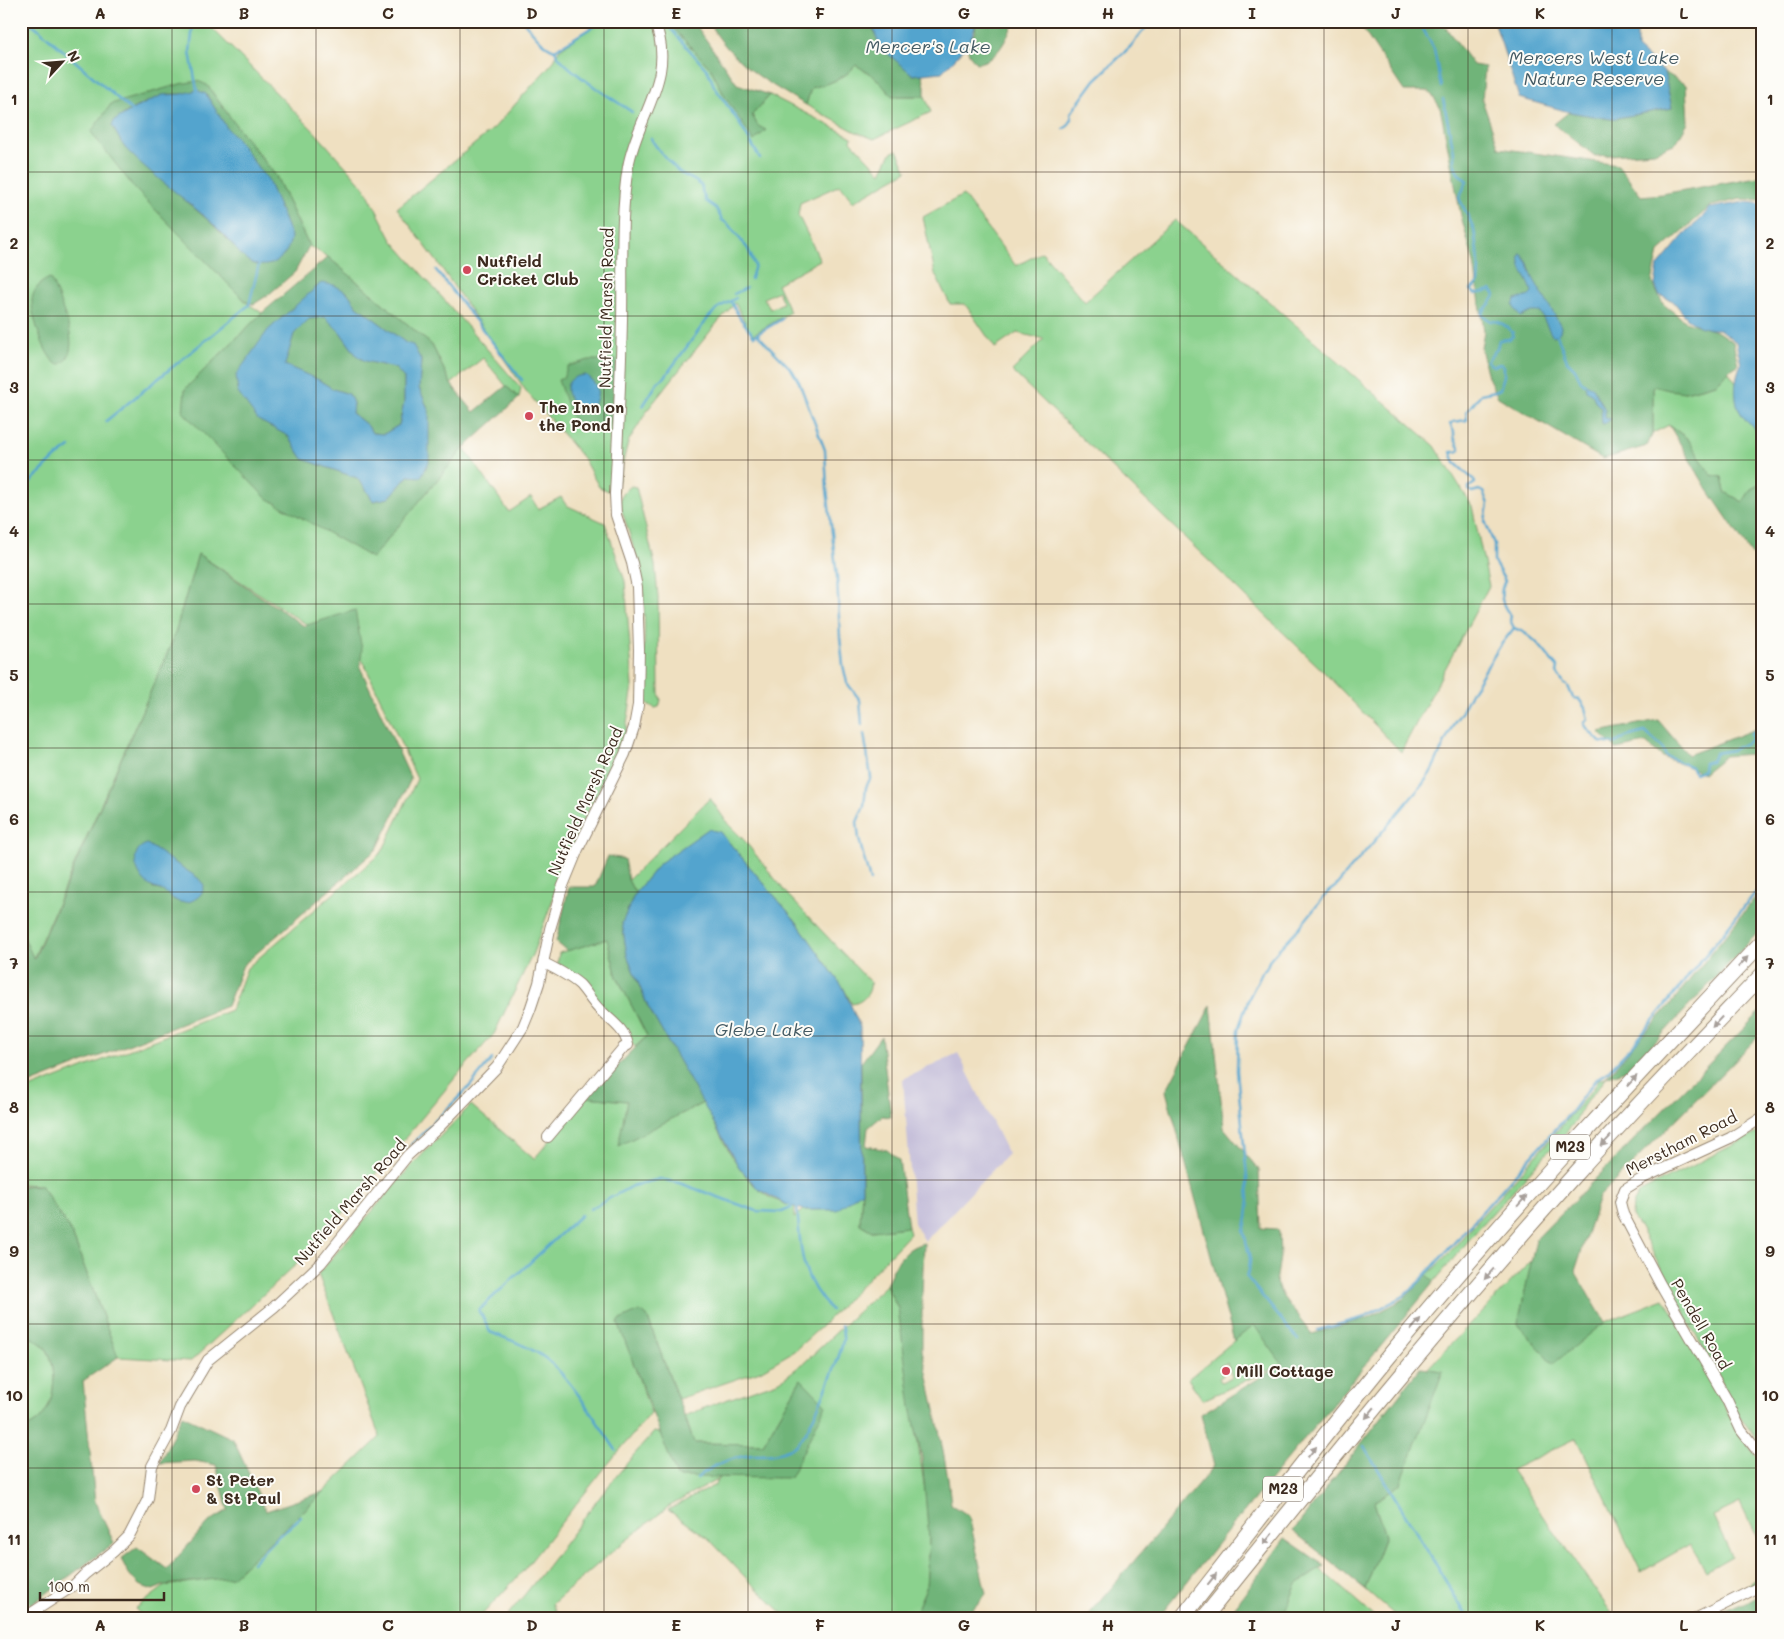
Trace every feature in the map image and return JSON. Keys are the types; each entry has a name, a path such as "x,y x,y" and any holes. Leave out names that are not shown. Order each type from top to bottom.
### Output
{"highway":[{"name":"M23","path":"1182,1618 1385,1361 1462,1271 1564,1154 1763,940"},
{"name":"M23","path":"1204,1618 1316,1478 1479,1285 1578,1171 1763,974"}],"street":[{"name":"Nutfield Marsh Road","path":"24,1618 73,1586 129,1536 148,1499 152,1466 171,1431 180,1407 208,1360 274,1307 321,1263 408,1155 439,1127 497,1067 523,1027 530,1010 544,963 550,929 562,888 578,849 625,754 634,728 638,705 637,587 632,563 616,515 614,494 622,332 624,206 630,155 661,73 662,50 654,21"},
{"path":"544,963 559,970 579,984 597,1007 623,1032 627,1038 628,1045 623,1048 548,1136"},
{"name":"Merstham Road","path":"1620,1202 1624,1189 1643,1178 1730,1138 1763,1117"},
{"name":"Pendell Road","path":"1620,1202 1623,1214 1660,1284 1727,1400 1741,1430 1763,1458"},
{"path":"1697,1618 1763,1585"}],"shaded area":[{"path":"958,1053 1008,1154 925,1241 914,1223 903,1079"}],"green space":[{"path":"21,21 205,21 313,130 365,188 392,240 521,388 519,398 506,386 483,358 451,384 432,345 328,257 309,246 276,176 207,85 95,138 247,303 262,313 185,389 372,557 464,448 509,512 531,497 538,509 561,497 566,505 605,523 625,581 633,686 624,742 579,829 533,953 494,1034 460,1072 314,1248 191,1361 118,1357 72,1234 41,1185 21,1184 21,1092 231,1010 247,968 382,852 417,779 363,661 198,554 173,640 33,959 21,930"},
{"path":"599,21 667,21 711,69 725,97 758,126 752,115 770,95 852,137 851,141 881,173 891,153 897,150 907,171 853,202 840,185 800,203 798,215 820,260 777,284 790,312 752,335 735,303 649,408 628,442 615,494 599,487 583,458 526,391 438,263 397,208 494,128 553,62 559,50","holes":["778,291 783,303 770,309 764,298"]},
{"path":"667,21 693,21 737,84 770,95 752,115 758,126 766,130 754,141 725,97 711,69"},
{"path":"708,21 872,21 875,34 913,75 922,74 925,96 892,96 875,77 856,65 841,78 811,88 806,105 777,88 739,60 717,36"},
{"path":"976,21 1005,21 1012,26 999,50 989,59 976,63 969,54 967,46 975,32"},
{"path":"1354,21 1441,21 1473,65 1485,67 1482,100 1499,148 1618,165 1641,196 1763,176 1763,200 1741,199 1711,206 1659,252 1652,282 1663,304 1685,321 1718,332 1733,342 1738,365 1728,371 1716,384 1685,392 1653,386 1653,433 1647,446 1603,459 1498,397 1488,377 1481,348 1484,331 1474,263 1461,216 1440,107 1429,91 1404,91 1364,31"},
{"path":"856,65 875,77 892,96 925,96 931,112 874,139 854,131 806,105 811,88 841,78"},
{"path":"1664,72 1686,85 1688,122 1676,143 1654,152 1595,156 1554,124 1569,112 1611,119 1672,108"},
{"path":"198,81 207,85 276,176 309,246 295,272 268,295 254,304 248,303 234,290 135,189 91,132 111,104 180,84","holes":["171,94 206,94 227,128 267,178 291,236 261,265 254,264 246,258 209,221 125,148 112,126 115,121 129,111 157,98"]},
{"path":"963,195 1016,266 1042,252 1085,302 1175,220 1435,446 1472,506 1489,586 1401,752 1322,670 1012,371 1044,339 1017,333 995,348 965,304 950,304 935,274 923,217"},
{"path":"328,257 432,345 451,384 474,412 506,386 519,398 464,448 372,558 265,497 183,412 185,389 262,313","holes":["347,292 357,306 406,343 421,360 419,388 429,411 408,476 389,498 373,501 357,478 303,459 288,436 268,330"]},
{"path":"50,278 64,313 71,344 66,360 60,364 52,360 48,354 36,325 32,307 32,297 35,290 40,284"},
{"path":"325,317 340,332 357,356 365,361 395,368 404,378 404,403 399,425 384,434 372,433 368,426 352,413 353,403 349,394 333,389 319,380 284,365 294,334 309,319"},
{"path":"589,360 617,360 612,422 608,428 580,430 570,414 558,380 563,378 568,366"},
{"path":"1728,371 1736,382 1739,410 1763,437 1763,483 1751,489 1743,502 1725,492 1722,477 1711,475 1688,439 1669,425 1653,433 1653,386 1685,392 1716,384"},
{"path":"1669,425 1688,439 1711,475 1722,477 1725,492 1743,502 1751,489 1763,483 1763,571 1706,487"},
{"path":"631,486 636,487 655,565 658,597 659,693 661,700 659,707 655,708 640,700 644,651 644,601 637,560 619,502 622,494"},
{"path":"198,554 304,626 355,610 362,650 360,667 411,779 377,849 243,965 227,1006 21,1087 21,932 34,959 173,640","holes":["152,888 198,898 174,900 164,891"]},
{"path":"1658,720 1688,755 1763,726 1763,753 1725,756 1704,773 1663,757 1646,743 1616,749 1599,732"},
{"path":"710,798 728,824 744,840 787,894 870,982 868,994 863,1000 852,1004 844,989 796,921 720,832 660,863 635,893 628,880"},
{"path":"608,856 624,859 628,880 635,893 622,923 627,955 648,1007 703,1103 618,1146 627,1101 587,1097 647,1036 617,977 607,939 567,951 556,942 569,887 595,887"},
{"path":"1763,888 1763,927 1630,1069 1606,1077 1665,1011"},
{"path":"607,938 617,977 647,1036 635,1047 588,988 557,967 559,953"},
{"path":"1211,1005 1224,1128 1259,1170 1261,1228 1277,1229 1279,1232 1280,1257 1276,1283 1283,1297 1312,1334 1368,1318 1404,1299 1427,1275 1434,1282 1158,1618 1086,1618 1214,1466 1201,1414 1282,1364 1254,1325 1234,1341 1166,1091"},
{"path":"1763,1009 1763,1032 1599,1197 1575,1271 1605,1322 1553,1364 1518,1324 1536,1239"},
{"path":"881,1036 891,1117 882,1116 868,1128 866,1146 887,1150 899,1160 908,1227 872,1231 860,1224 862,1191 861,1063"},
{"path":"1606,1077 1585,1104 1576,1121 1479,1228 1434,1282 1427,1275 1536,1156 1593,1089 1599,1079"},
{"path":"587,1097 627,1101 619,1145 703,1103 727,1148 748,1179 765,1194 795,1207 794,1218 804,1210 837,1209 862,1191 860,1224 872,1231 908,1227 910,1234 823,1325 794,1351 760,1371 678,1399 647,1316 620,1320 619,1323 651,1413 522,1572 479,1618 145,1618 135,1609 165,1586 232,1576 309,1506 380,1437 318,1274 412,1165 471,1105 534,1159"},
{"path":"1763,1130 1763,1446 1738,1415 1640,1228 1632,1217 1633,1204 1640,1192"},
{"path":"41,1185 72,1234 118,1357 83,1381 95,1502 114,1543 31,1605 21,1592 21,1430 42,1417 51,1399 54,1378 51,1358 45,1347 21,1333 21,1186"},
{"path":"924,1243 922,1350 937,1419 951,1504 969,1516 986,1594 965,1618 913,1618 926,1588 929,1539 922,1458 911,1407 898,1308 886,1285 892,1271 904,1253 916,1245"},
{"path":"1532,1260 1518,1324 1553,1363 1605,1322 1664,1299 1705,1365 1732,1422 1763,1465 1763,1540 1759,1542 1740,1503 1713,1516 1732,1556 1706,1571 1690,1544 1641,1572 1577,1438 1511,1470 1615,1618 1398,1618 1365,1589 1385,1536 1374,1502 1401,1483 1442,1371 1427,1369"},
{"path":"886,1285 898,1308 926,1498 929,1539 926,1588 913,1618 788,1618 708,1538 668,1510 715,1485 720,1478 668,1507 613,1551 552,1604 559,1618 505,1618 634,1454 654,1432 660,1433 678,1477 792,1473 801,1379 763,1444 694,1443 685,1416 780,1381 805,1362"},
{"path":"637,1312 642,1312 647,1316 694,1443 763,1444 801,1379 826,1405 790,1478 677,1477 618,1323 620,1320"},
{"path":"1254,1324 1283,1364 1203,1400 1188,1379","holes":["1227,1363 1232,1377 1221,1382 1219,1378 1223,1376 1219,1366"]},
{"path":"21,1333 45,1347 51,1358 54,1378 51,1399 42,1417 21,1430"},
{"path":"1420,1368 1443,1371 1401,1483 1374,1502 1385,1536 1365,1589 1293,1531"},
{"path":"182,1415 233,1439 266,1511 325,1491 232,1577 165,1585 153,1590 139,1585 129,1574 121,1559 137,1547 167,1569 209,1522 228,1510 216,1465 195,1461 160,1463"},
{"path":"1285,1538 1325,1566 1297,1584 1282,1618 1227,1618"},
{"path":"1320,1569 1376,1618 1282,1618 1297,1584"},
{"path":"1763,1569 1763,1580 1738,1592 1755,1579"},
{"path":"1763,1592 1763,1618 1752,1618 1749,1616 1745,1618 1707,1618 1745,1603"}],"water":[{"name":"Mercer's Lake","path":"872,21 976,21 968,43 942,72 913,75 881,48"},
{"name":"Mercers West Lake Nature Reserve","path":"1494,21 1633,21 1637,26 1637,48 1664,72 1672,108 1611,119 1569,112 1519,98"},
{"path":"197,90 206,94 227,128 267,178 291,236 288,249 274,263 268,265 254,264 246,259 215,226 138,161 126,149 112,126 114,121 131,110 162,95 182,94"},
{"path":"1745,202 1763,204 1763,437 1744,417 1737,405 1737,375 1741,364 1736,342 1719,329 1699,326 1687,318 1673,301 1659,295 1655,285 1658,266 1689,229 1710,208"},
{"path":"1521,253 1561,326 1560,332 1557,335 1553,336 1551,334 1540,312 1532,312 1520,317 1513,306 1515,300 1529,296 1532,293 1521,268"},
{"path":"321,283 334,285 347,292 357,306 406,343 413,345 421,360 419,388 429,411 429,462 421,477 408,476 389,498 373,501 357,478 303,459 288,436 258,420 238,393 236,375 268,330","holes":["325,317 340,332 357,356 365,361 395,368 404,378 404,403 399,425 384,434 372,433 368,426 352,413 353,403 349,394 333,389 319,380 285,365 294,334 309,319"]},
{"path":"586,375 595,384 597,398 589,409 580,412 570,401 567,389 571,379"},
{"path":"1585,384 1592,386 1595,390 1605,409 1605,418 1611,419 1606,423 1602,424 1601,407 1596,403 1592,394 1586,390"},
{"name":"Glebe Lake","path":"708,829 720,832 796,921 844,989 860,1027 862,1191 837,1210 804,1210 785,1204 758,1189 739,1167 648,1007 627,955 622,923 635,893 660,863"},
{"path":"147,844 198,878 204,885 201,894 189,902 179,902 147,883 138,872 135,858 141,847"}],"waterway":[{"path":"21,21 35,26 131,110"},
{"path":"523,21 542,42 555,50 559,57 577,74 632,112"},
{"path":"555,50 602,21"},
{"path":"1063,129 1068,126 1072,119 1071,113 1095,80 1131,46 1151,21"},
{"path":"1423,21 1423,29 1434,49 1441,87"},
{"path":"193,25 190,52 197,90"},
{"path":"665,25 670,28 708,71 714,86 760,158"},
{"path":"1443,99 1454,152 1454,163 1458,173 1467,181 1459,198 1474,229 1479,267 1478,283 1471,290 1475,294 1491,290 1495,295 1482,315 1491,321 1503,324 1513,333 1513,336 1509,339 1499,340 1497,348 1487,361 1493,366 1500,364 1504,366 1504,376 1500,389 1481,394 1466,412 1467,420 1450,424 1460,450 1451,452 1455,463 1474,480 1475,483 1469,487 1469,490 1472,492 1479,490 1483,492 1488,504 1485,521 1494,544 1494,562 1505,581 1501,595 1502,599 1505,608 1511,616 1510,620 1514,628 1522,631 1534,640 1558,668 1557,673 1564,684 1568,686 1573,698 1579,699 1585,708 1588,719 1584,723 1600,742 1614,744 1626,737 1645,732 1662,747 1666,756 1691,767 1695,773 1703,770 1704,763 1711,761 1716,753 1732,750 1752,740 1751,734 1758,729 1763,735"},
{"path":"651,138 678,171 700,184 706,201 716,208 722,220 728,224 748,249 755,265 751,279"},
{"path":"106,421 249,305 259,264"},
{"path":"436,270 522,380"},
{"path":"734,294 746,288"},
{"path":"643,406 658,382 664,378 708,318 718,308 736,298"},
{"path":"731,302 740,318 754,336 757,334 792,370 799,382 825,450 843,665 847,683 860,700 862,725"},
{"path":"757,334 782,319"},
{"path":"1557,335 1567,361 1585,384"},
{"path":"21,491 55,458 70,447"},
{"path":"1298,1340 1246,1276 1249,1271 1250,1259 1244,1232 1249,1198 1237,1071 1238,1030 1249,998 1270,959 1299,928 1328,892 1335,887 1422,785 1431,772 1455,721 1472,691 1500,646 1514,628"},
{"path":"864,734 871,777 866,787 864,806 857,822 859,839 870,881"},
{"path":"1318,1330 1362,1318 1404,1296 1420,1281 1571,1112 1596,1079 1607,1072 1635,1043 1763,883"},
{"path":"411,1145 470,1086 492,1059"},
{"path":"590,1209 632,1186 660,1179 679,1183 757,1211 782,1212 791,1208 792,1205"},
{"path":"797,1206 801,1249 807,1274 813,1286 831,1310"},
{"path":"581,1215 479,1310 490,1332 530,1349 542,1356 562,1374 582,1399 616,1450"},
{"path":"697,1478 716,1465 730,1459 781,1452 790,1449 798,1443 817,1409 837,1361 843,1338 841,1325"},
{"path":"1364,1446 1468,1618"},
{"path":"252,1563 274,1540 301,1517"}],"place":[{"name":"Nutfield Cricket Club","path":"467,270"},
{"name":"The Inn on the Pond","path":"529,416"},
{"name":"Mill Cottage","path":"1226,1371"},
{"name":"St Peter & St Paul","path":"196,1489"}]}
